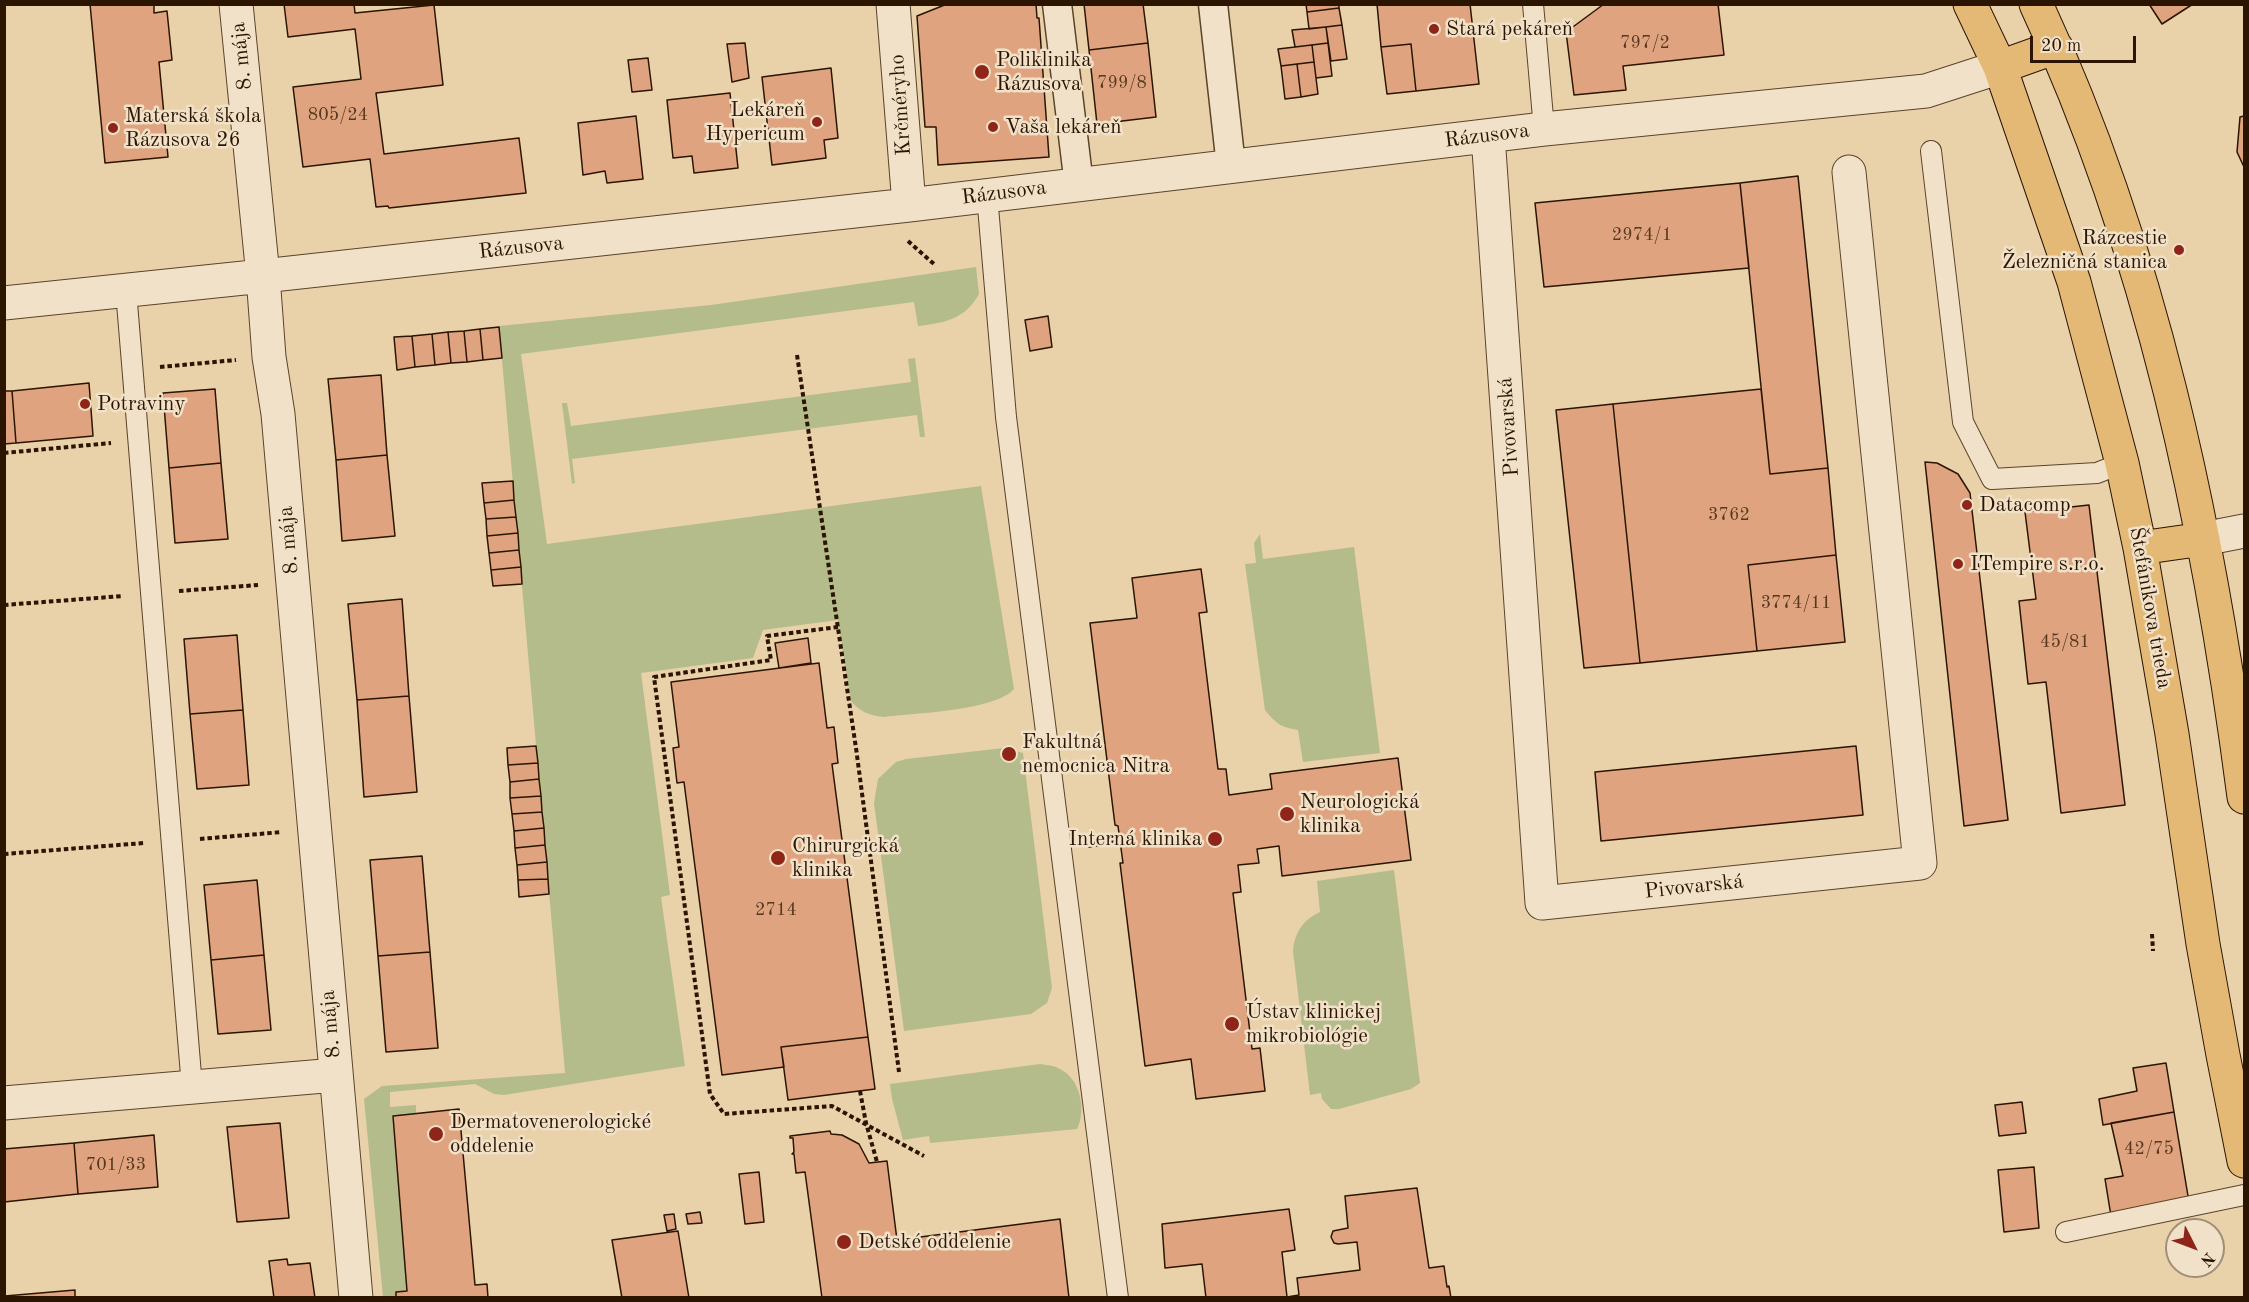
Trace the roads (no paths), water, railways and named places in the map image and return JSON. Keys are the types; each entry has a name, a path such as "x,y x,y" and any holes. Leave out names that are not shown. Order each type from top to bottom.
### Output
{"main road":[{"name":"Štefánikova trieda","path":"1970,4 2000,67 2074,282 2122,463 2140,548 2172,734 2203,944 2244,1161"},
{"path":"2036,4 2085,120 2131,248 2172,403 2203,539 2232,698 2244,797"},
{"path":"2000,67 2056,47"},
{"path":"2140,548 2203,539"}],"street":[{"name":"8. mája","path":"236,4 269,357 278,414 356,1298"},
{"name":"Krčméryho","path":"893,4 909,205"},
{"path":"1057,4 1078,184"},
{"path":"1213,4 1231,166"},
{"name":"Rázusova","path":"4,303 909,205 1544,129 1934,90 2000,67"},
{"name":"Pivovarská","path":"1488,136 1542,903 1920,863 1849,172"},
{"path":"2203,539 2244,531"},
{"name":"8. mája","path":"4,1103 336,1075"}],"lane":[{"path":"1533,4 1544,129"},
{"path":"1931,151 1963,422 1992,479 2097,473 2122,463"},
{"path":"987,195 1006,417 1118,1298"},
{"path":"126,291 192,1088"},
{"path":"2066,1232 2244,1195"}],"place":[{"name":"Stará pekáreň","path":"1434,29"},
{"name":"Poliklinika Rázusova","path":"982,72"},
{"name":"Lekáreň Hypericum","path":"817,122"},
{"name":"Vaša lekáreň","path":"993,127"},
{"name":"Materská škola Rázusova 26","path":"113,128"},
{"name":"Rázcestie Železničná stanica","path":"2179,250"},
{"name":"Potraviny","path":"85,404"},
{"name":"Datacomp","path":"1967,505"},
{"name":"ITempire s.r.o.","path":"1958,564"},
{"name":"Fakultná nemocnica Nitra","path":"1009,754"},
{"name":"Neurologická klinika","path":"1287,814"},
{"name":"Interná klinika","path":"1215,839"},
{"name":"Chirurgická klinika","path":"778,858"},
{"name":"Ústav klinickej mikrobiológie","path":"1232,1024"},
{"name":"Dermatovenerologické oddelenie","path":"436,1134"},
{"name":"Detské oddelenie","path":"844,1242"}]}
